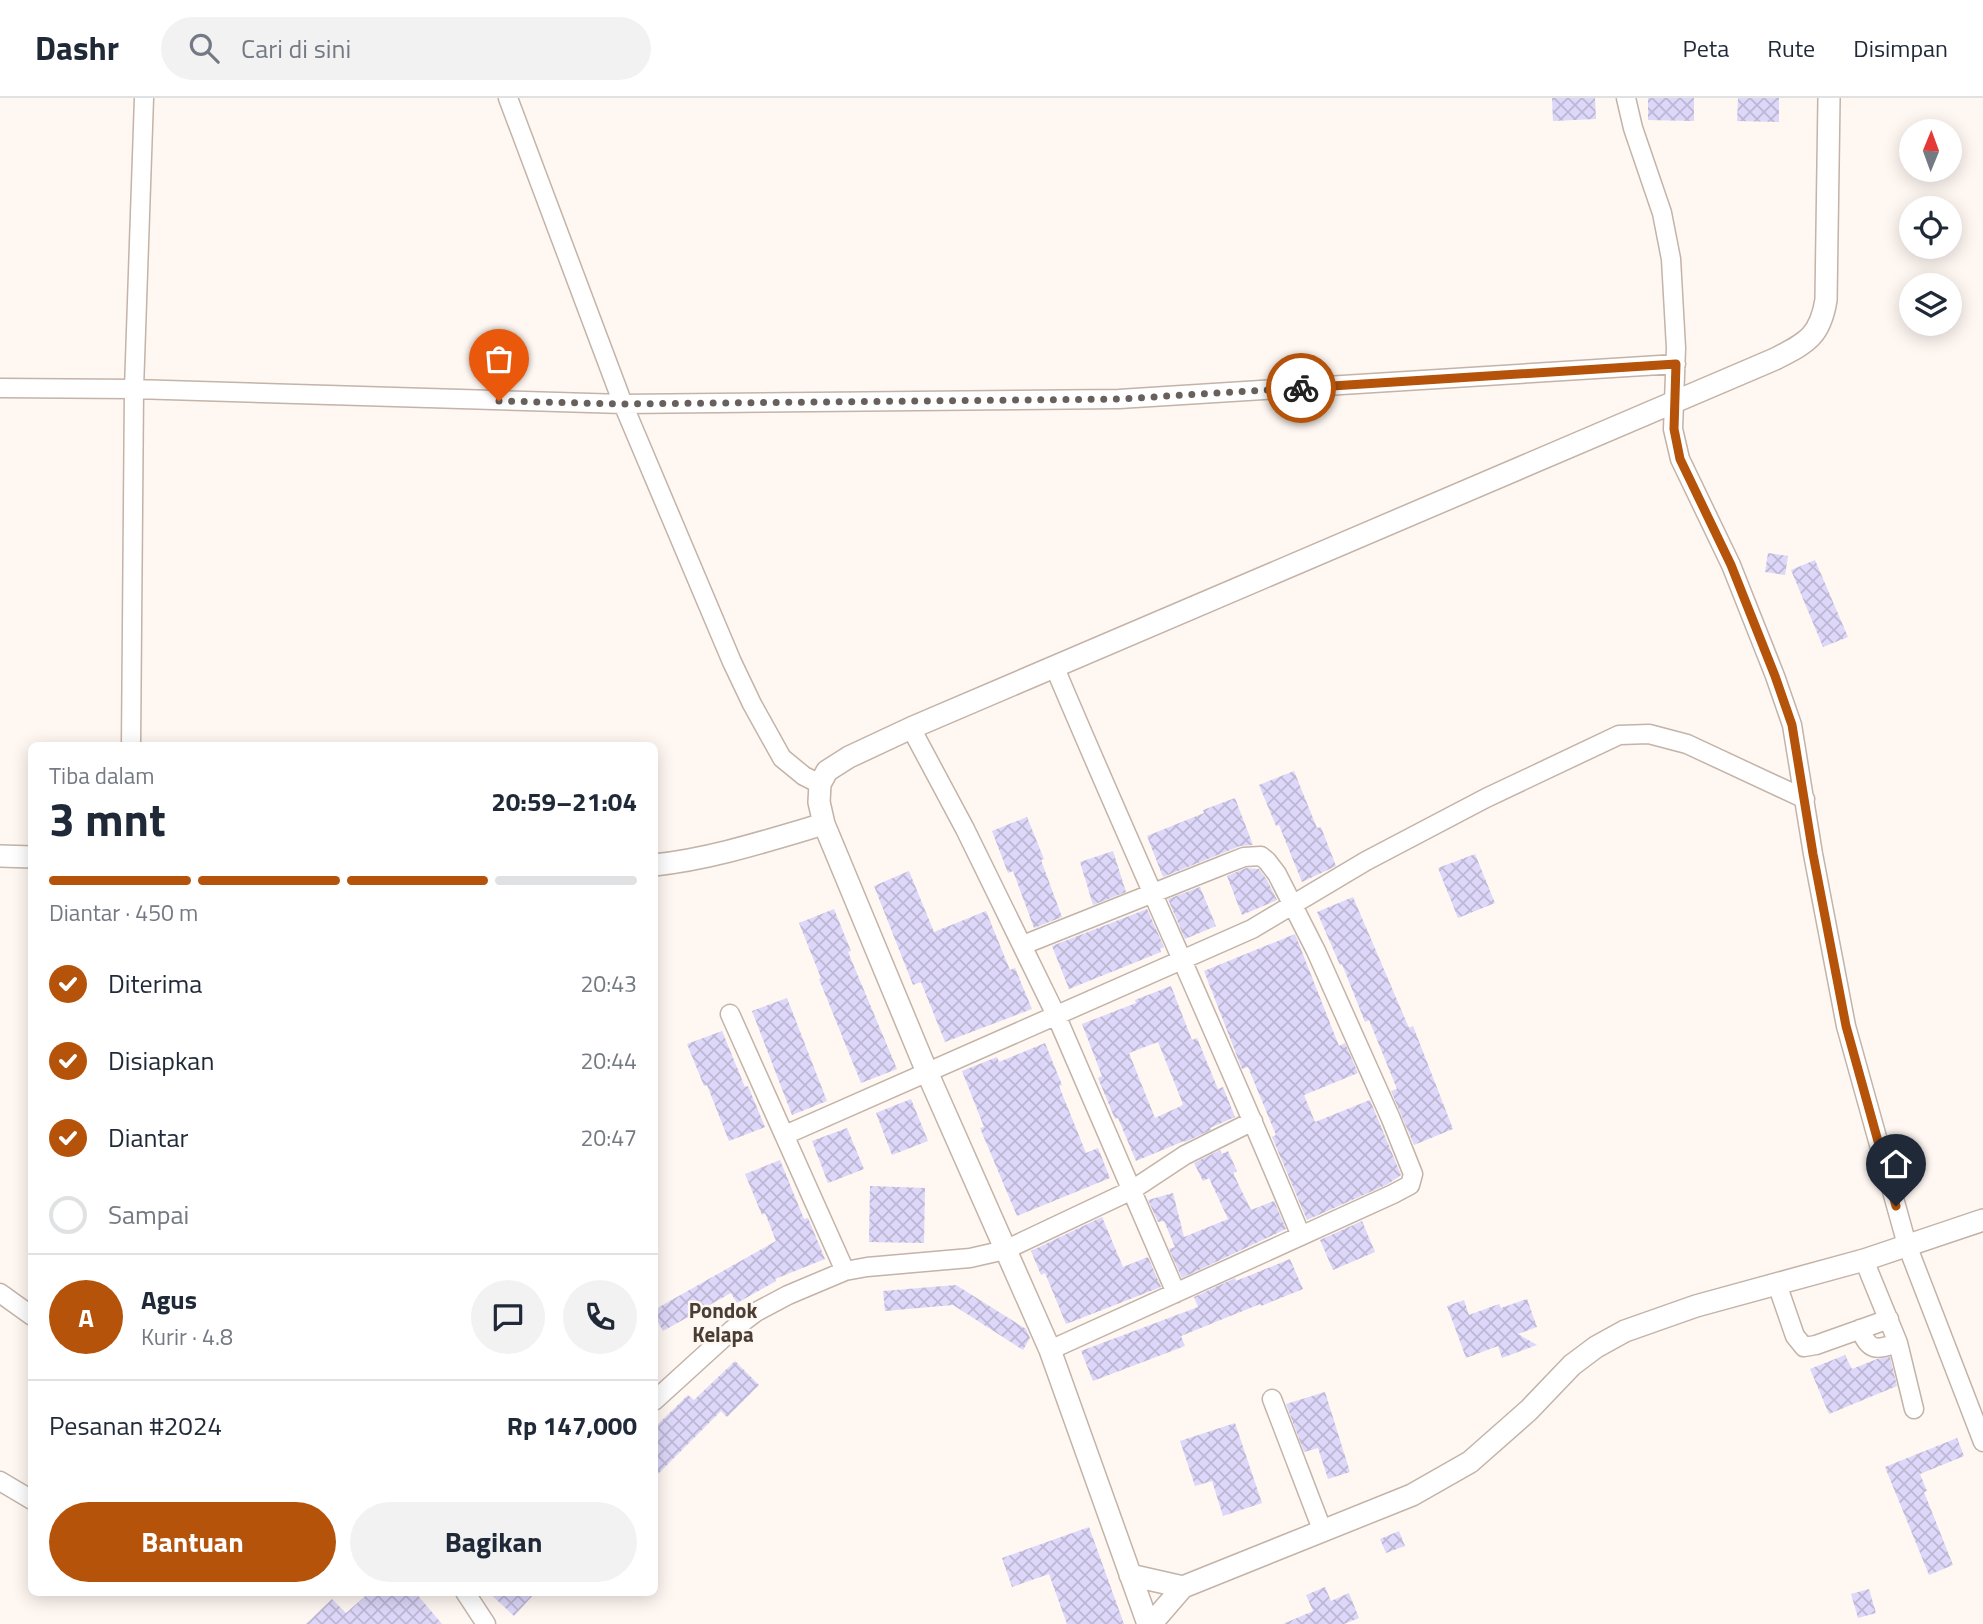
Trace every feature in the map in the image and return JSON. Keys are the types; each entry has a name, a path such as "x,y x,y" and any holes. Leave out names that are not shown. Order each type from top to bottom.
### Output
{"street":[{"path":"131,742 134,389 144,98"},
{"path":"508,98 623,404 726,649 757,715 782,758 804,776 820,784"},
{"path":"1626,98 1633,128 1662,213 1671,258 1676,364 1674,429 1680,459 1731,565 1792,725 1846,1026 1907,1245 1983,1442"},
{"path":"1829,98 1826,300 1819,327 1807,342 1786,354 911,728 834,765 822,777 819,802 824,824 927,1072 1050,1350 1149,1624 1183,1587 1412,1494 1470,1462 1530,1410 1572,1365 1595,1347 1651,1321 1696,1306 1864,1260 1983,1220"},
{"path":"0,388 134,389 623,404 1119,399 1676,364"},
{"path":"1055,667 1301,1236"},
{"path":"911,728 965,829 1056,1015 1176,1293"},
{"path":"785,1135 1252,929 1366,861 1486,798 1619,735 1649,734 1687,744 1805,799"},
{"path":"658,864 706,856 824,824"},
{"path":"0,856 28,857"},
{"path":"1023,945 1244,857 1264,858 1272,866 1316,951 1391,1119 1413,1178 1409,1185 1393,1194 1050,1350"},
{"path":"730,1014 845,1271"},
{"path":"658,1397 732,1330 756,1312 788,1296 845,1271 970,1258 1005,1250 1132,1190 1185,1154 1253,1121"},
{"path":"1864,1260 1898,1343 1914,1409"},
{"path":"1777,1284 1795,1336 1802,1346 1810,1348 1889,1319"},
{"path":"0,1293 28,1313"},
{"path":"1860,1329 1866,1344 1871,1347 1880,1348 1898,1343"},
{"path":"1272,1399 1323,1532"},
{"path":"0,1481 28,1498"},
{"path":"1130,1574 1183,1587"},
{"path":"468,1596 486,1624"}],"building":[{"path":"1552,98 1595,98 1596,119 1553,121"},
{"path":"1648,98 1694,98 1694,121 1648,120"},
{"path":"1738,98 1779,98 1779,122 1737,121"},
{"path":"1768,553 1788,556 1785,575 1765,572"},
{"path":"1815,560 1848,637 1823,647 1791,570"},
{"path":"1294,771 1336,866 1302,882 1259,785"},
{"path":"1235,798 1253,845 1240,846 1163,877 1147,836"},
{"path":"1027,817 1044,859 1041,860 1062,917 1034,928 1013,871 1008,873 992,831"},
{"path":"1113,851 1126,892 1093,905 1080,862"},
{"path":"1475,854 1495,903 1458,918 1438,868"},
{"path":"1246,868 1259,869 1277,900 1242,915 1227,876"},
{"path":"909,871 934,932 986,911 1010,970 1015,968 1032,1009 945,1042 921,982 913,985 874,886"},
{"path":"1200,887 1216,926 1185,939 1168,899"},
{"path":"1353,897 1409,1028 1413,1026 1453,1129 1414,1145 1391,1091 1397,1089 1369,1020 1365,1022 1342,964 1340,965 1317,912"},
{"path":"834,909 851,951 848,952 897,1069 861,1083 799,923"},
{"path":"1147,909 1164,947 1160,949 1161,952 1069,989 1052,946"},
{"path":"1295,934 1339,1046 1345,1043 1358,1073 1304,1095 1315,1122 1370,1100 1401,1175 1388,1184 1307,1220 1272,1137 1276,1135 1248,1067 1242,1069 1204,971"},
{"path":"1171,986 1192,1040 1197,1038 1218,1089 1223,1087 1235,1117 1185,1142 1136,1161 1098,1078 1102,1076 1082,1024 1136,1003 1135,1000","holes":["1158,1042 1183,1104 1155,1118 1129,1053"]},
{"path":"787,998 827,1101 792,1115 752,1011"},
{"path":"722,1031 765,1127 729,1141 687,1044"},
{"path":"1045,1043 1086,1153 1098,1148 1110,1178 1017,1216 980,1128 984,1127 962,1071 997,1057 999,1062"},
{"path":"911,1099 928,1141 892,1155 876,1113"},
{"path":"847,1128 864,1169 828,1183 812,1141"},
{"path":"1220,1150 1222,1154 1228,1151 1237,1171 1233,1173 1251,1210 1274,1201 1286,1229 1182,1278 1169,1249 1175,1247 1164,1221 1158,1222 1148,1200 1173,1193 1184,1237 1228,1219 1209,1178 1203,1181 1194,1163"},
{"path":"780,1160 804,1219 808,1218 825,1259 775,1279 776,1281 737,1303 731,1293 663,1331 658,1322 658,1308 776,1241 745,1174"},
{"path":"870,1186 925,1188 924,1243 869,1242"},
{"path":"1102,1217 1123,1267 1148,1257 1161,1287 1066,1324 1045,1273 1041,1275 1031,1251"},
{"path":"1362,1221 1375,1252 1333,1270 1320,1240"},
{"path":"1290,1259 1303,1289 1181,1336 1185,1346 1093,1381 1081,1351 1198,1307 1194,1297 1235,1278 1236,1281"},
{"path":"956,1285 1026,1329 1030,1338 1023,1350 953,1305 885,1311 883,1291"},
{"path":"1527,1299 1537,1327 1518,1334 1537,1345 1502,1358 1498,1346 1466,1358 1447,1306 1464,1300 1469,1315 1499,1304 1501,1308"},
{"path":"1845,1355 1852,1369 1890,1357 1897,1386 1829,1414 1810,1369"},
{"path":"735,1361 759,1385 727,1417 721,1411 658,1474 658,1424 688,1395 694,1400"},
{"path":"1325,1392 1350,1472 1328,1479 1318,1448 1304,1452 1286,1404"},
{"path":"1235,1423 1262,1503 1223,1516 1212,1481 1195,1486 1180,1441"},
{"path":"1957,1438 1964,1456 1920,1474 1927,1491 1924,1492 1953,1565 1929,1575 1885,1467"},
{"path":"1089,1527 1124,1624 1067,1624 1049,1574 1012,1587 1002,1558"},
{"path":"1399,1531 1405,1546 1386,1553 1380,1539"},
{"path":"1325,1587 1331,1601 1349,1593 1359,1618 1344,1624 1283,1624 1313,1611 1306,1595"},
{"path":"1869,1589 1876,1613 1858,1618 1851,1594"},
{"path":"365,1596 418,1596 442,1624 306,1624 332,1599 346,1613"},
{"path":"492,1596 532,1596 514,1616"}],"way so far":[{"path":"499,401 623,404 1119,399 1301,388"}],"district":[{"name":"Pondok Kelapa","path":"723,1323"}],"route":[{"path":"1301,388 1676,364 1673,416 1680,459 1731,565 1792,725 1813,854 1846,1026 1896,1206"}]}
